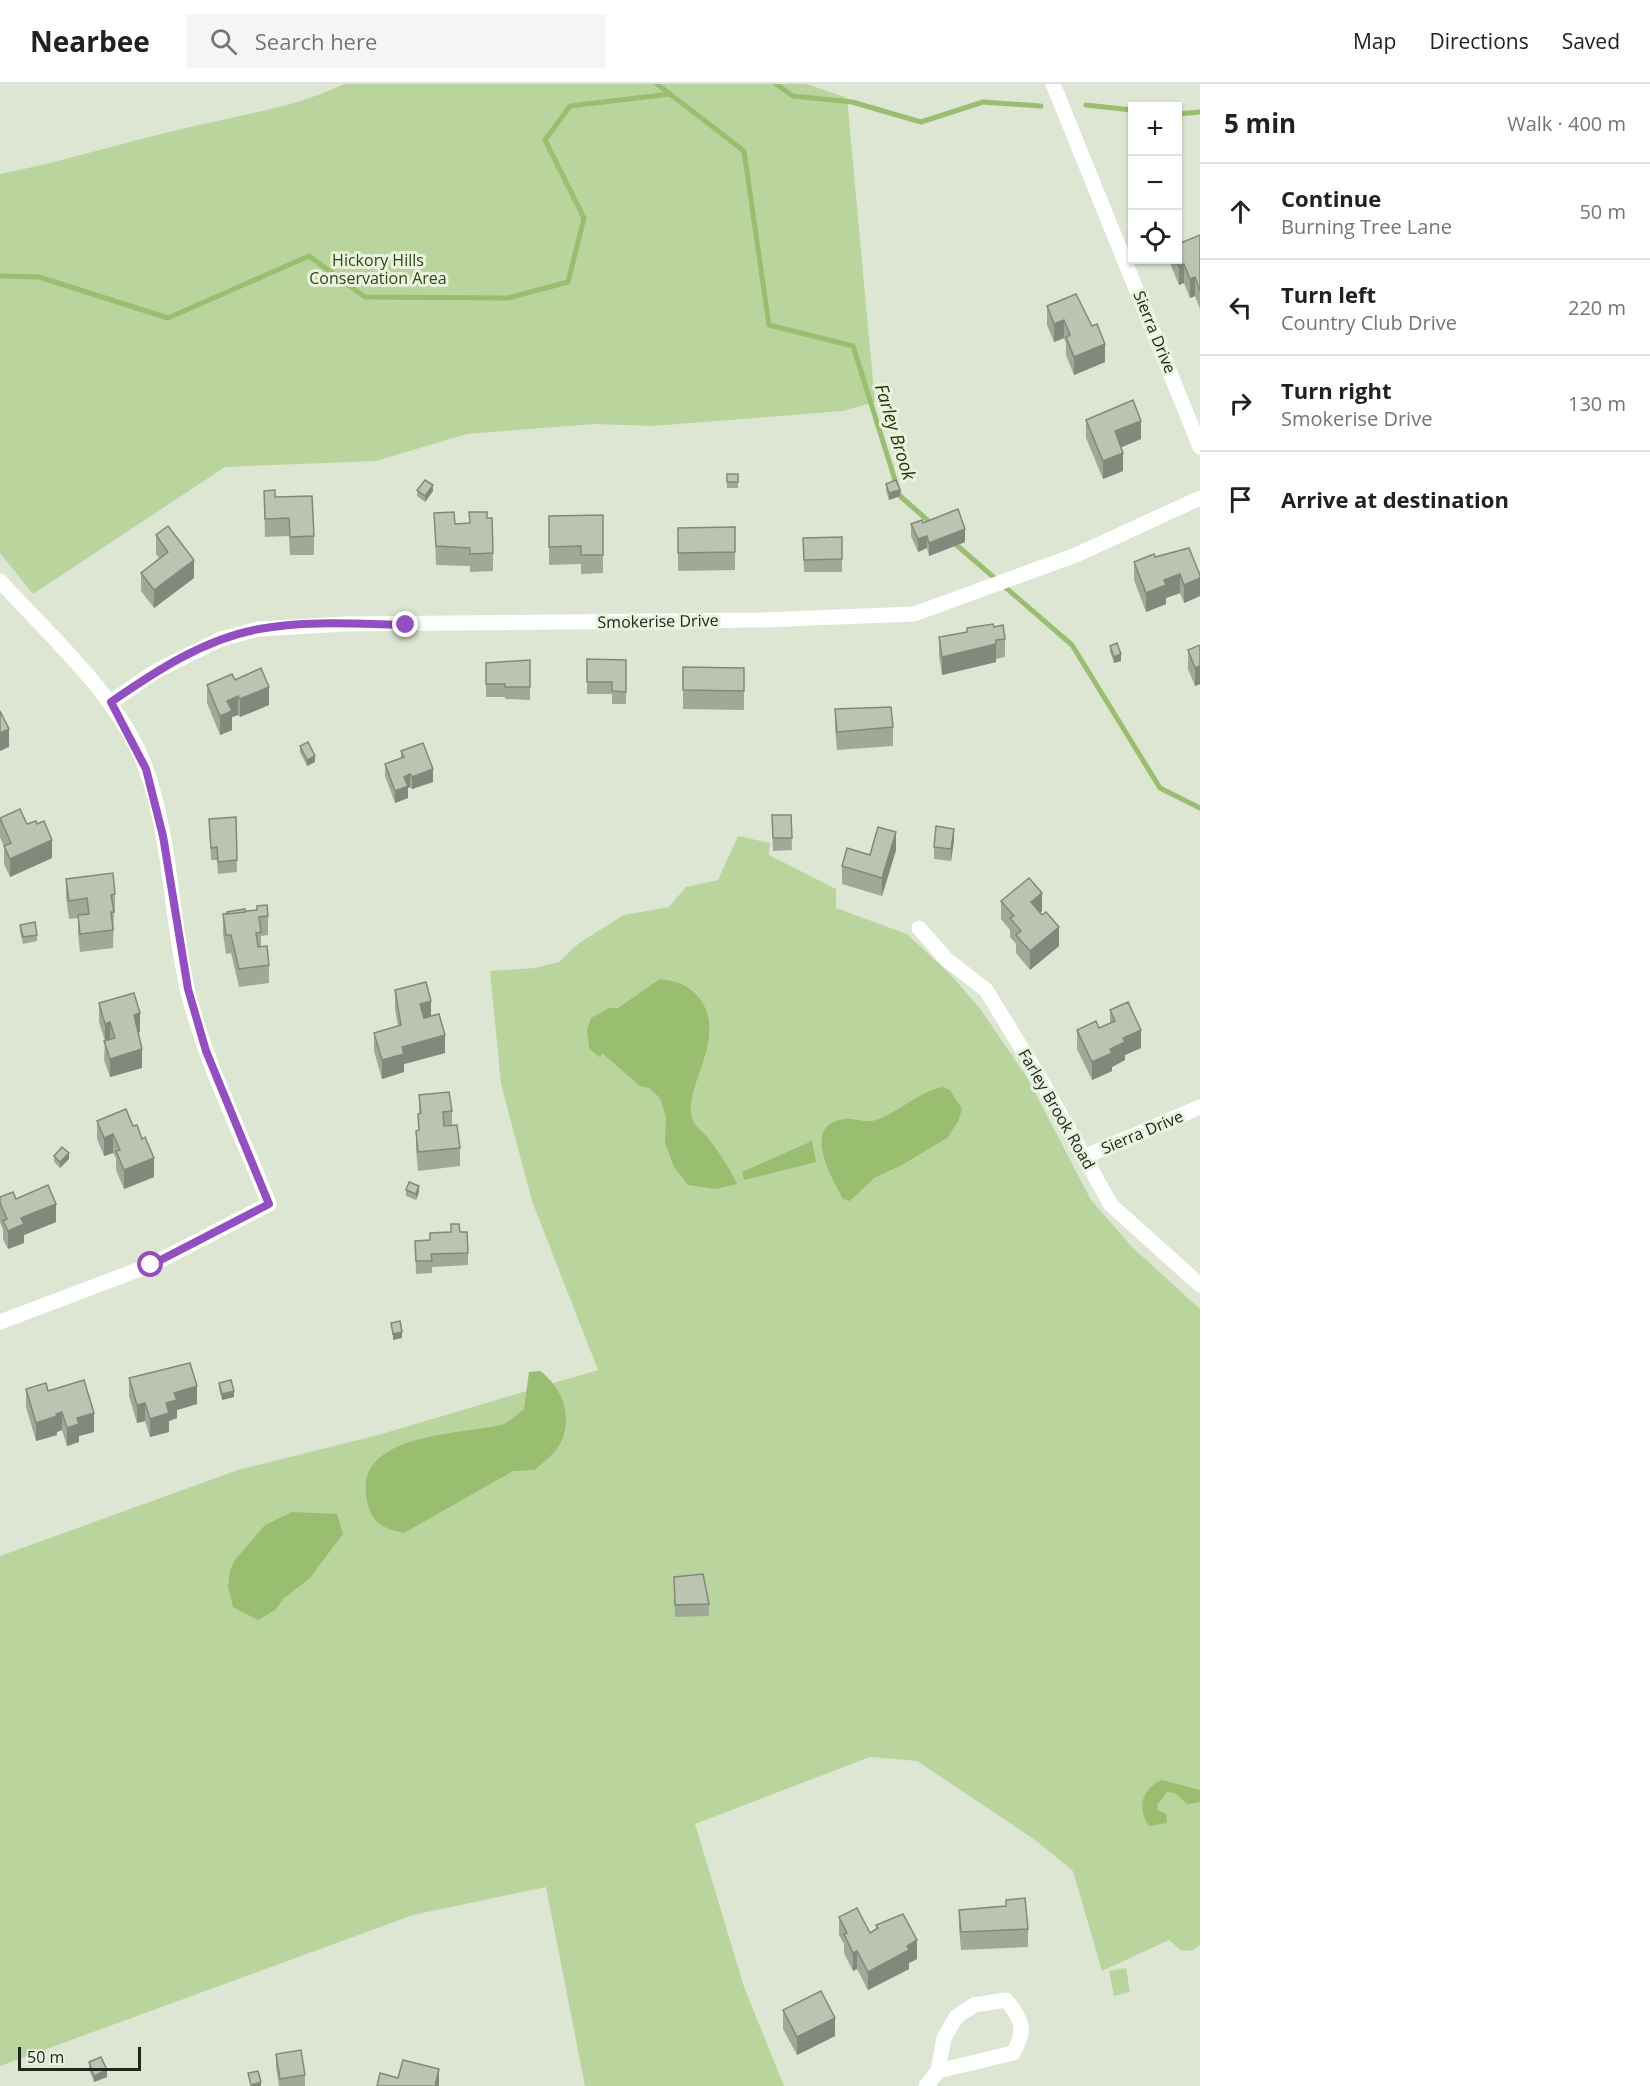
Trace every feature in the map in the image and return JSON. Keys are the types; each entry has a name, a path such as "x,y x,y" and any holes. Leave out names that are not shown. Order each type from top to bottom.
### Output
{"street":[{"name":"Sierra Drive","path":"1053,84 1200,447"},
{"name":"Smokerise Drive","path":"111,702 153,673 186,656 221,639 259,629 345,624 759,620 914,614 1076,555 1200,498"},
{"path":"0,581 111,702 146,769 163,836 188,989 206,1051 269,1204 151,1265 0,1322"},
{"name":"Farley Brook Road","path":"919,928 946,959 986,990 1111,1205 1200,1285"},
{"name":"Sierra Drive","path":"1084,1157 1200,1107"},
{"path":"926,2086 938,2071 944,2038 956,2017 974,2005 1006,2000 1020,2017 1021,2040 1013,2053 938,2071"}],"green space":[{"name":"Hickory Hills Conservation Area","path":"344,84 807,84 847,98 875,402 843,411 653,426 594,424 467,434 376,461 225,467 33,594 0,553 0,174 159,134 284,106"},
{"path":"738,836 770,843 769,855 836,889 836,908 907,934 950,974 981,1010 1028,1079 1091,1200 1132,1247 1200,1309 1200,1945 1193,1950 1182,1951 1169,1940 1102,1971 1073,1871 1035,1840 917,1761 870,1757 695,1824 744,1987 784,2086 585,2086 546,1887 413,1915 0,2066 0,1556 238,1470 378,1435 598,1370 532,1201 501,1084 490,971 535,968 559,962 579,943 624,915 669,907 686,887 718,880"},
{"path":"1126,1968 1130,1992 1114,1996 1109,1971"}],"shaded area":[{"path":"660,979 673,981 689,988 702,1002 708,1017 707,1049 692,1096 693,1121 715,1148 737,1184 716,1189 688,1185 674,1167 665,1143 666,1117 660,1098 649,1088 640,1086 603,1054 599,1057 589,1048 587,1030 591,1018 609,1008 618,1008"},
{"path":"942,1087 950,1090 962,1109 958,1122 947,1138 902,1165 874,1178 850,1201 843,1199 823,1153 824,1131 831,1123 844,1119 876,1120"},
{"path":"812,1141 816,1162 744,1180 742,1172"},
{"path":"540,1371 554,1385 559,1394 566,1422 559,1446 535,1470 513,1471 404,1533 378,1523 369,1508 366,1483 373,1465 388,1451 410,1442 507,1422 524,1409 529,1372"},
{"path":"292,1512 337,1514 343,1534 309,1579 284,1598 275,1610 258,1620 233,1607 228,1587 230,1570 235,1560 265,1525"},
{"path":"1162,1780 1200,1790 1200,1802 1187,1804 1175,1793 1167,1792 1157,1805 1158,1810 1166,1814 1167,1823 1149,1826 1143,1812 1143,1800 1149,1788"}],"building":[{"path":"1200,235 1200,291 1195,277 1190,279 1184,264 1179,266 1178,264 1182,264 1182,242"},
{"path":"1076,294 1092,326 1097,324 1105,344 1074,357 1066,337 1070,335 1064,320 1054,324 1047,306"},
{"path":"1133,400 1141,421 1115,431 1123,453 1103,461 1086,420"},
{"path":"727,474 738,474 738,482 727,482"},
{"path":"425,480 433,485 425,496 417,490"},
{"path":"896,480 900,490 889,493 886,484"},
{"path":"275,490 275,497 312,496 314,536 290,537 289,518 265,519 264,491"},
{"path":"958,509 965,529 929,543 927,536 918,539 911,524 922,520 923,523"},
{"path":"454,512 455,524 470,523 469,512 487,512 487,518 492,518 493,553 470,554 470,548 436,546 434,513"},
{"path":"603,515 603,555 581,555 581,546 549,547 549,516"},
{"path":"168,526 194,560 154,590 141,573 168,552 156,535"},
{"path":"735,527 735,552 678,553 678,528"},
{"path":"842,537 842,559 804,560 803,538"},
{"path":"1189,548 1200,578 1184,585 1180,574 1164,580 1166,585 1146,593 1134,562 1154,554 1155,557"},
{"path":"993,624 994,627 1003,625 1005,639 996,640 996,644 942,657 939,637 967,632 967,628"},
{"path":"1117,643 1121,654 1114,657 1110,646"},
{"path":"1200,645 1200,666 1195,668 1188,650"},
{"path":"587,659 626,660 626,692 612,691 612,682 587,682"},
{"path":"530,660 530,687 486,684 486,663"},
{"path":"683,667 744,668 744,691 683,690"},
{"path":"261,668 269,687 240,699 238,696 227,701 232,711 220,716 207,685 232,674 235,680"},
{"path":"891,707 893,727 837,732 835,709"},
{"path":"0,711 9,729 0,733"},
{"path":"308,742 315,756 307,760 300,746"},
{"path":"423,743 433,769 412,777 410,774 404,777 408,786 395,791 385,764 404,757 401,751"},
{"path":"20,809 27,824 44,821 52,840 10,859 4,846 11,843 0,818"},
{"path":"772,815 791,815 792,838 773,838"},
{"path":"236,817 237,860 218,862 217,847 211,848 209,819"},
{"path":"936,826 954,829 951,849 934,847"},
{"path":"878,827 896,832 882,878 842,866 847,848 870,855"},
{"path":"113,873 115,894 111,895 114,912 111,912 113,930 80,934 78,915 89,914 87,898 69,901 66,879"},
{"path":"1029,878 1042,893 1031,902 1042,915 1046,912 1059,927 1030,951 1016,935 1021,931 1010,918 1014,916 1001,901"},
{"path":"267,905 268,916 259,917 261,932 256,933 258,947 267,946 269,965 239,969 231,935 226,935 223,914 257,910 257,906"},
{"path":"245,909 245,912 227,914 227,912"},
{"path":"35,922 37,935 23,937 20,925"},
{"path":"426,982 431,1001 420,1004 424,1018 439,1014 445,1035 402,1047 404,1054 382,1060 374,1033 401,1025 395,990"},
{"path":"134,993 140,1013 134,1015 142,1049 110,1059 104,1041 115,1038 110,1022 105,1024 99,1003"},
{"path":"1128,1002 1141,1030 1123,1038 1125,1042 1110,1049 1112,1053 1092,1062 1077,1030 1096,1021 1099,1028 1115,1021 1110,1010"},
{"path":"449,1092 452,1111 443,1112 444,1126 457,1125 460,1148 418,1152 416,1131 419,1130 418,1114 421,1113 419,1095"},
{"path":"126,1109 133,1126 137,1125 142,1139 145,1137 154,1158 124,1170 116,1151 120,1150 113,1134 104,1138 97,1121"},
{"path":"62,1147 69,1153 60,1162 54,1156"},
{"path":"409,1182 419,1186 416,1194 406,1190"},
{"path":"48,1185 56,1204 21,1218 24,1224 8,1231 3,1221 7,1219 0,1203 0,1197 13,1192 16,1199"},
{"path":"451,1224 459,1224 460,1232 467,1232 468,1253 431,1254 432,1261 416,1261 415,1241 430,1240 430,1233 451,1232"},
{"path":"400,1321 402,1332 393,1334 391,1323"},
{"path":"190,1363 197,1386 174,1393 177,1400 166,1403 169,1413 150,1419 145,1403 137,1405 129,1378"},
{"path":"84,1380 94,1413 77,1418 79,1424 67,1428 62,1412 36,1423 26,1389 46,1383 48,1391"},
{"path":"231,1380 234,1391 222,1394 219,1383"},
{"path":"703,1574 709,1604 675,1605 674,1577"},
{"path":"1025,1898 1028,1929 961,1932 959,1910 1006,1906 1006,1900"},
{"path":"857,1908 870,1933 878,1928 876,1925 903,1914 917,1940 907,1946 909,1950 868,1972 857,1951 853,1953 839,1917"},
{"path":"821,1991 835,2018 797,2037 783,2010"},
{"path":"301,2050 305,2075 280,2079 276,2054"},
{"path":"101,2057 107,2070 94,2076 89,2062"},
{"path":"403,2060 439,2069 435,2086 377,2086 380,2073 398,2078"},
{"path":"258,2071 261,2082 251,2085 248,2073"}],"waterway":[{"name":"Farley Brook","path":"657,84 744,151 769,325 853,346 900,496 932,524"},
{"path":"776,84 793,96 852,102 921,122 983,102 1041,106"},
{"path":"0,276 39,277 168,318 309,256 365,297 508,298 568,282 584,218 545,140 570,106 670,94"},
{"path":"1086,105 1128,110"},
{"path":"1182,114 1200,112"},
{"name":"Farley Brook","path":"953,542 1072,645 1160,788 1200,808"}],"route":[{"path":"151,1265 269,1204 206,1051 188,989 163,836 146,769 111,702 153,673 186,656 221,639 259,629 345,624 406,625"}]}
